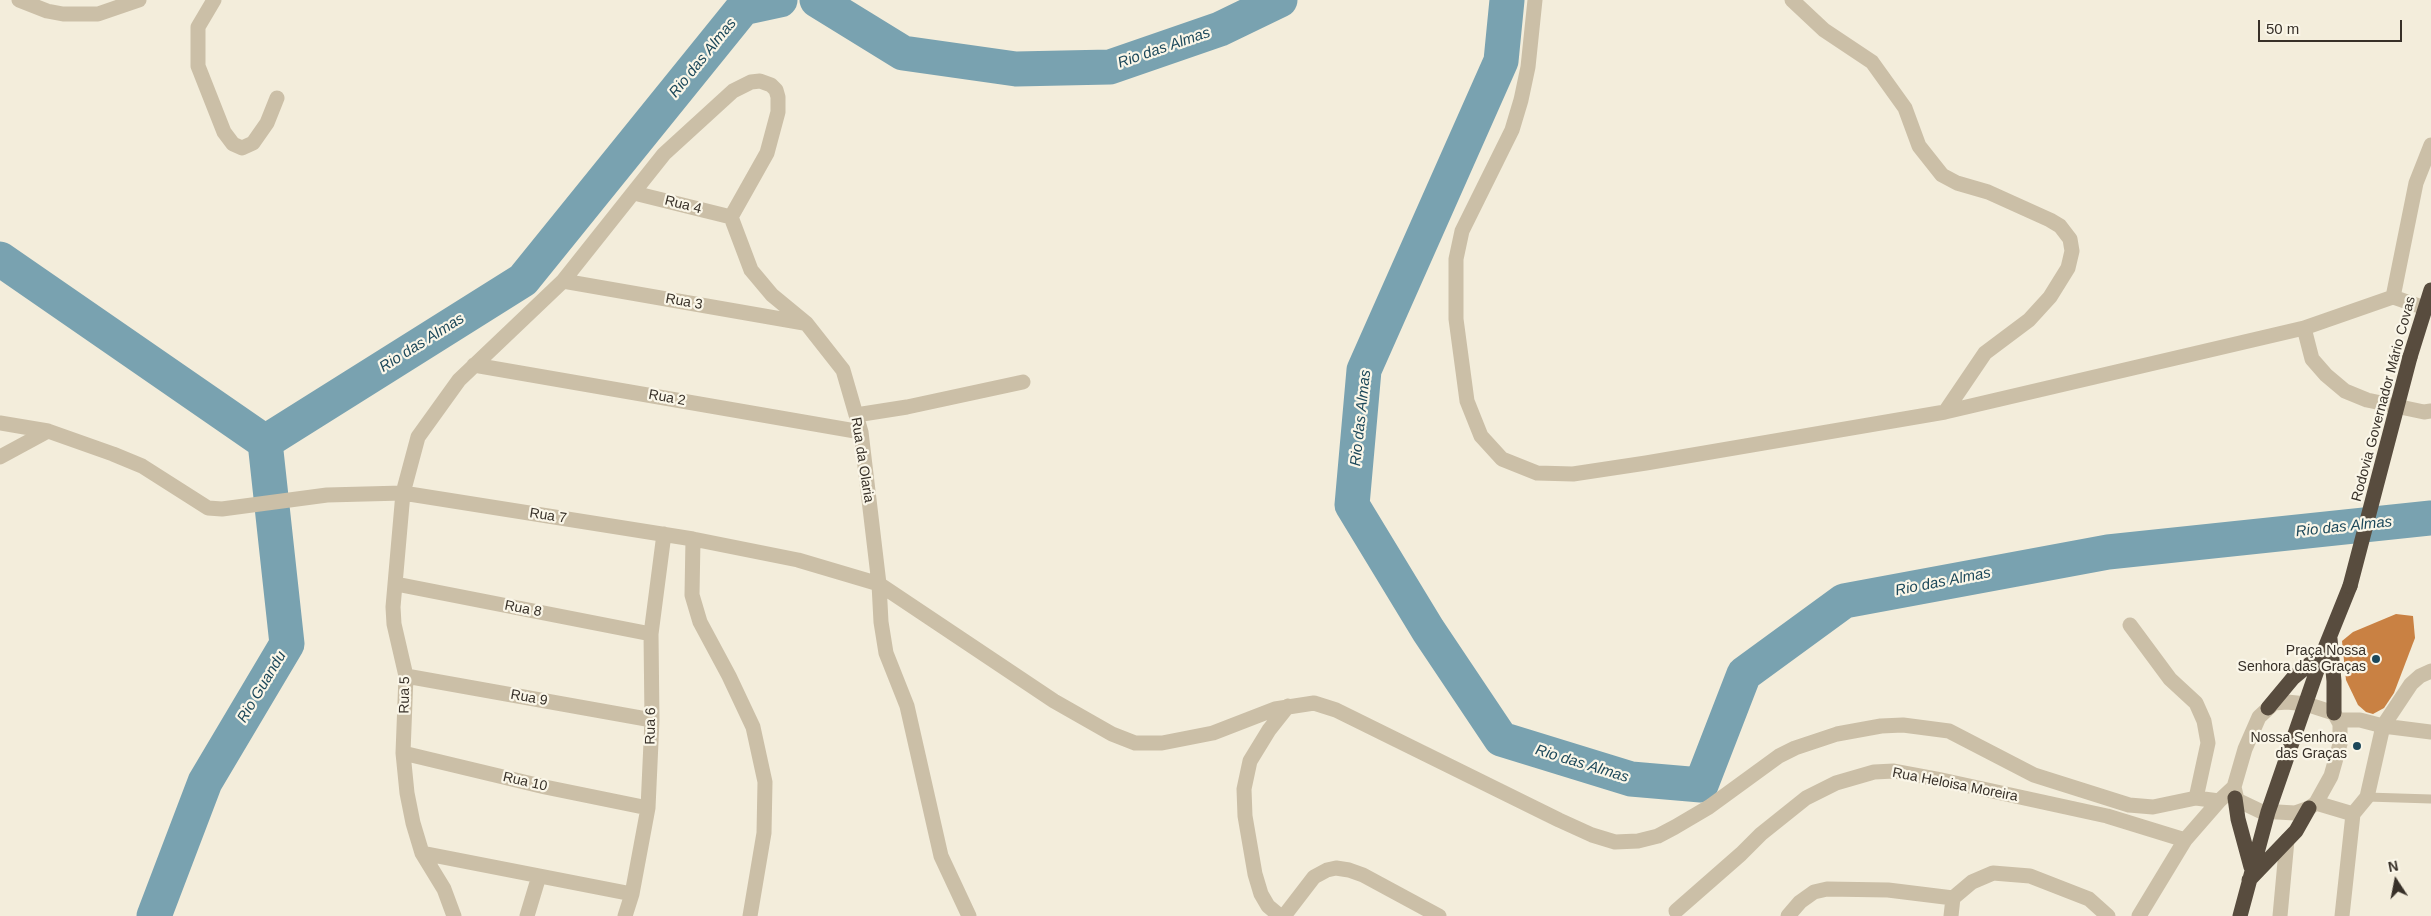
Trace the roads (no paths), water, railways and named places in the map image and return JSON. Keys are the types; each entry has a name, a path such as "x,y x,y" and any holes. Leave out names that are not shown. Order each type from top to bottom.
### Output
{"highway":[{"name":"Rodovia Governador Mário Covas","path":"2240,916 2268,812 2323,653 2350,586 2410,357 2431,290"},
{"path":"2330,637 2336,716"},
{"path":"2268,708 2293,678 2323,653"},
{"path":"2235,792 2238,819 2250,875"},
{"path":"2250,875 2287,840 2304,820 2312,806"}],"street":[{"path":"19,0 47,11 63,14 98,14 139,0"},
{"path":"214,0 198,27 198,66 224,132 233,144 242,148 253,144 267,123 278,98"},
{"path":"1535,0 1528,67 1512,130 1462,231 1456,259 1456,319 1466,400 1481,436 1502,459 1537,473 1573,474 1945,412 2304,328 2394,298 2425,308"},
{"path":"1792,0 1830,35 1872,62 1905,108 1919,146 1942,175 1957,183 1988,192 2050,220 2060,226 2070,239 2072,251 2068,268 2050,297 2029,320 1986,353 1945,412"},
{"name":"Rua 5","path":"454,916 444,889 422,853 406,793 403,753 406,676 394,624 393,607 403,493 418,437 441,404 474,364 563,281 664,154 733,91 751,82 760,81 771,85 776,90 779,103 767,154 731,217"},
{"path":"2394,298 2416,184 2431,145"},
{"name":"Rua 4","path":"634,194 731,217"},
{"name":"Rua da Olaria","path":"731,217 751,270 772,295 806,323 843,370 860,432 886,654 907,706 941,856 969,916"},
{"name":"Rua 3","path":"563,281 806,323"},
{"path":"2304,328 2312,360 2345,391 2367,400 2431,412"},
{"name":"Rua 2","path":"474,364 860,432"},
{"path":"856,415 907,407 1023,382"},
{"name":"Rua 7","path":"0,423 48,431 83,442 142,466 208,508 222,509 327,495 403,493 664,534 798,560 879,584 1054,701 1112,734 1135,743 1162,743 1213,733 1260,714 1288,706 1314,703 1336,710 1559,820 1592,835 1615,842 1638,841 1658,836 1709,807 1779,756 1795,748 1837,734 1881,726 1903,725 1949,731 2034,775 2129,805 2153,807 2196,798 2219,801"},
{"path":"0,457 48,431"},
{"name":"Rua 6","path":"625,916 632,894 648,808 652,720 651,634 664,534"},
{"path":"693,539 692,595 700,622 716,656 729,676 753,728 765,782 764,833 750,916"},
{"name":"Rua 8","path":"396,584 651,634"},
{"path":"2130,625 2170,679 2196,703 2204,721 2208,743 2196,798"},
{"path":"2342,916 2353,814 2367,796 2383,726 2411,684 2420,676 2431,671"},
{"name":"Rua 9","path":"406,676 652,720"},
{"path":"2139,916 2186,840 2219,801 2235,792 2252,730 2268,708 2274,704 2306,704 2336,716 2383,726 2431,732"},
{"path":"1288,706 1269,730 1250,761 1244,789 1255,874 1261,894 1268,906 1282,916 1314,877 1326,870 1336,868 1363,875 1439,916"},
{"path":"2235,792 2252,808 2268,812 2295,813 2312,806 2324,792 2335,763 2340,744 2336,716"},
{"name":"Rua 10","path":"403,753 545,787 648,808"},
{"name":"Rua Heloisa Moreira","path":"1676,911 1761,834 1806,798 1836,783 1874,772 1894,771 1937,779 2107,816 2186,840"},
{"path":"2312,806 2353,814"},
{"path":"2280,916 2287,840"},
{"path":"422,853 632,894"},
{"path":"1950,916 1953,898 1972,882 1993,873 2030,876 2089,899 2108,916"},
{"path":"527,916 539,876"},
{"path":"1788,916 1800,902 1814,892 1827,889 1888,890 1953,898"}],"lane":[{"path":"2367,796 2431,799"}],"waterway":[{"name":"Rio das Almas","path":"0,259 265,442 523,280 743,8 780,0"},
{"name":"Rio das Almas","path":"817,0 903,53 1016,69 1110,67 1220,29 1280,0"},
{"name":"Rio das Almas","path":"1507,0 1501,61 1364,370 1352,505 1428,630 1501,739 1631,779 1701,785 1744,674 1844,601 2108,552 2431,518"},
{"name":"Rio Guandu","path":"154,916 205,782 287,644 265,442"}],"place":[{"name":"Praça Nossa Senhora das Graças","path":"2376,659"},
{"name":"Nossa Senhora das Graças","path":"2357,746"}]}
